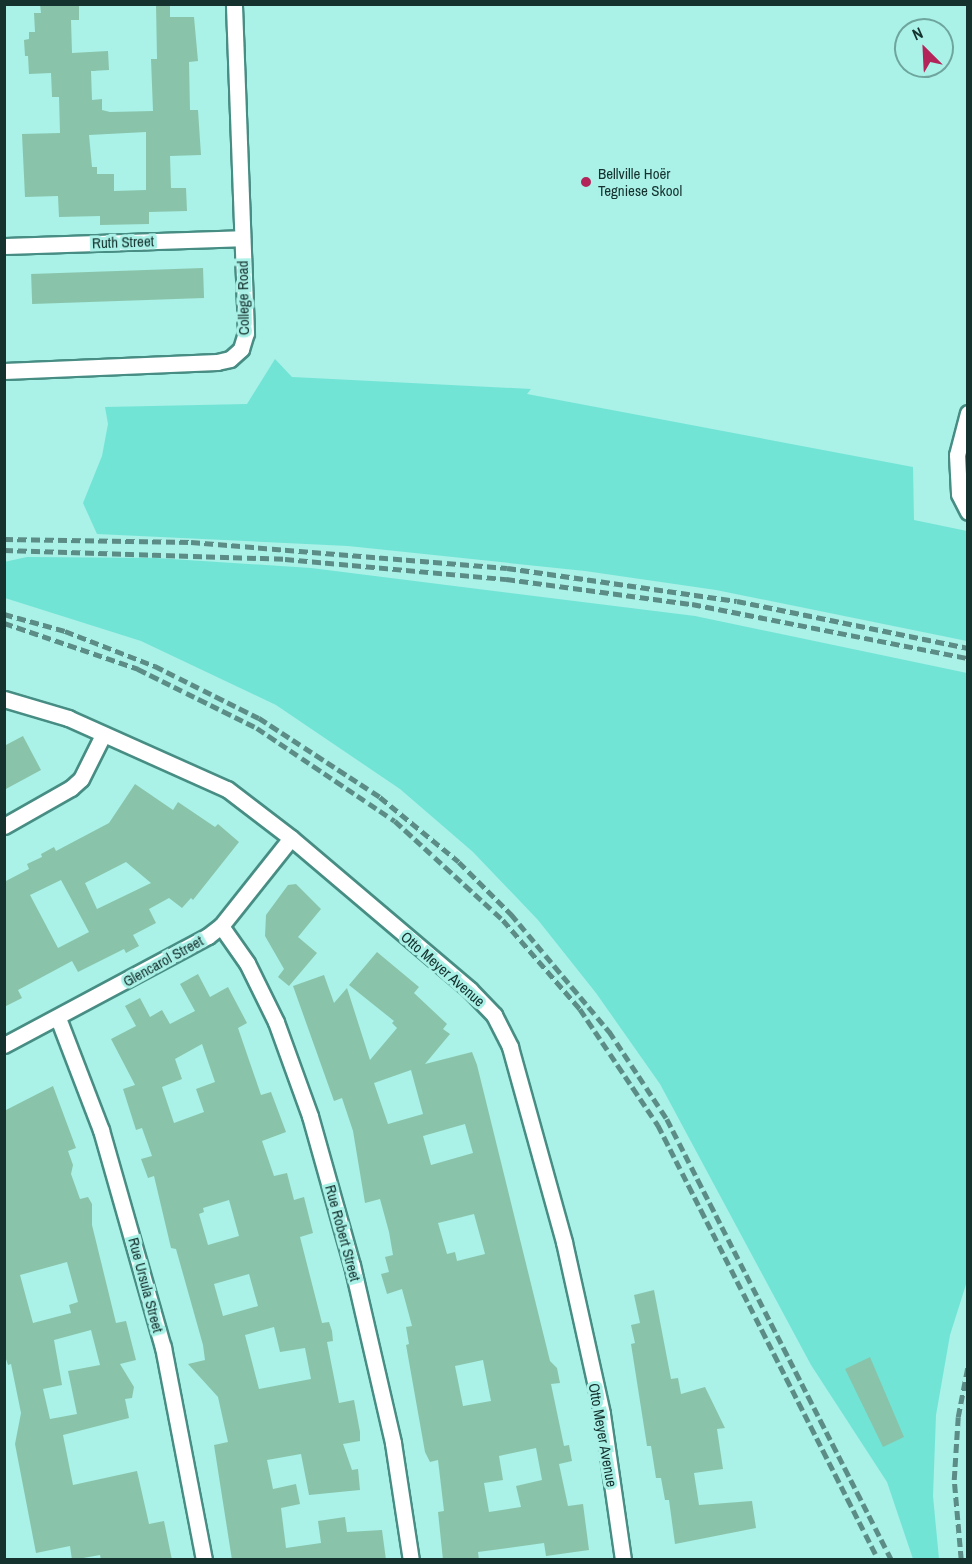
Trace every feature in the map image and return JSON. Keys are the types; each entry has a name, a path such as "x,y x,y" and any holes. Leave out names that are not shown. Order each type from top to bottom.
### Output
{"street":[{"name":"College Road","path":"4,371 230,359 241,349 246,333 234,4"},
{"name":"Ruth Street","path":"4,246 241,238"},
{"path":"968,413 957,477 968,512"},
{"name":"Otto Meyer Avenue","path":"4,699 34,705 102,737 227,789 291,838 476,996 503,1030 564,1242 602,1414 623,1560"},
{"path":"4,826 60,797 76,783 102,737"},
{"name":"Glencarol Street","path":"4,1046 194,945 221,926 291,838"},
{"name":"Rue Robert Street","path":"221,926 247,963 276,1022 310,1116 355,1276 393,1443 411,1560"},
{"name":"Rue Ursula Street","path":"58,1018 101,1131 151,1304 185,1452 204,1560"}],"green space":[{"path":"275,359 292,377 531,389 527,394 913,467 914,520 967,531 967,641 716,590 585,571 348,546 97,534 83,503 102,456 108,424 105,407 247,404"},
{"path":"27,557 156,558 311,568 695,616 967,673 968,1278 950,1335 936,1415 933,1496 939,1559 913,1559 887,1482 811,1365 660,1084 596,993 538,920 473,852 400,789 276,705 141,641 5,598 4,562"}],"building":[{"path":"40,4 79,4 79,20 71,20 72,53 108,51 109,70 91,71 92,100 102,99 102,110 110,112 153,111 151,59 157,59 156,4 170,4 170,17 194,17 198,61 189,62 190,110 198,110 201,155 170,156 171,188 186,188 187,211 149,212 149,224 100,225 100,216 59,217 58,196 25,197 22,134 60,133 59,97 52,97 51,73 29,74 28,56 25,56 24,40 29,39 29,32 35,32 34,13 41,13","holes":["146,132 146,190 114,191 114,174 97,174 97,167 92,167 89,135"]},
{"path":"203,268 204,298 32,304 31,274"},
{"path":"23,736 41,770 4,790 4,746"},
{"path":"135,784 173,810 178,802 215,827 218,824 239,842 193,900 191,898 182,908 169,898 149,909 156,923 133,935 139,946 126,953 124,949 78,972 72,961 18,990 22,998 4,1007 4,882 29,869 27,864 42,857 41,854 54,847 56,851 109,823","holes":["126,862 151,883 97,909 85,883","61,880 89,932 58,948 30,895"]},
{"path":"296,884 321,909 298,937 317,953 289,986 278,977 284,969 265,936 266,915 288,885"},
{"path":"377,952 419,987 414,993 447,1024 443,1029 450,1034 425,1064 472,1052 550,1361 557,1368 560,1383 551,1384 564,1446 569,1445 572,1461 559,1464 568,1506 583,1504 589,1550 546,1556 544,1543 478,1552 479,1560 443,1560 438,1512 444,1511 438,1460 430,1462 425,1452 406,1345 409,1344 406,1327 412,1326 402,1289 387,1294 381,1274 389,1272 385,1257 393,1255 389,1232 380,1199 365,1203 353,1131 342,1098 334,1101 293,986 324,975 334,1003 347,988 370,1060 397,1028 392,1023 394,1021 349,985","holes":["411,1070 423,1114 388,1124 374,1083","465,1124 473,1153 431,1165 423,1136","474,1214 485,1254 457,1261 455,1252 447,1254 438,1223","483,1360 491,1401 463,1406 455,1366","536,1448 542,1480 516,1486 521,1507 489,1512 484,1483 503,1480 499,1456"]},
{"path":"198,974 210,997 228,987 247,1023 238,1028 261,1095 271,1092 286,1132 262,1141 274,1176 287,1173 294,1200 304,1197 313,1233 300,1237 322,1323 329,1322 332,1331 333,1341 327,1342 339,1403 354,1400 360,1441 343,1444 352,1470 358,1469 360,1490 309,1495 301,1454 267,1460 273,1489 296,1484 300,1504 281,1508 286,1548 321,1543 318,1521 345,1517 347,1532 382,1530 386,1560 232,1560 214,1445 228,1442 218,1397 188,1364 205,1360 203,1345 176,1249 171,1248 154,1176 148,1178 141,1159 152,1156 142,1128 136,1130 123,1089 135,1085 111,1039 136,1026 125,1006 140,998 150,1017 162,1010 170,1024 195,1011 180,984","holes":["202,1044 215,1082 196,1089 204,1112 174,1123 162,1087 182,1079 175,1059","229,1200 239,1236 208,1245 199,1214 204,1212 203,1208","249,1274 258,1306 223,1316 214,1284","274,1327 280,1352 305,1348 311,1379 259,1389 245,1335"]},
{"path":"53,1086 76,1148 68,1151 73,1165 71,1174 80,1199 88,1197 92,1204 92,1225 116,1323 126,1321 136,1360 120,1364 134,1387 132,1398 125,1399 129,1418 63,1435 73,1485 137,1471 149,1524 164,1521 172,1560 101,1560 100,1555 72,1560 70,1546 36,1553 15,1444 21,1413 11,1364 8,1365 4,1353 4,1111","holes":["67,1262 78,1302 69,1305 71,1313 33,1323 20,1275","91,1330 100,1365 68,1371 77,1414 50,1419 43,1389 62,1385 54,1340"]},
{"path":"654,1290 671,1379 678,1378 681,1394 705,1387 725,1428 717,1429 723,1469 694,1473 699,1505 752,1501 756,1528 675,1544 669,1500 665,1500 661,1478 656,1478 651,1446 647,1446 631,1344 635,1343 631,1325 640,1323 634,1295"},
{"path":"870,1357 904,1437 883,1447 845,1369"}],"railway":[{"path":"4,539 191,542 507,568 737,601 968,648"},
{"path":"4,550 285,559 506,579 692,604 968,658"},
{"path":"4,614 65,631 155,666 259,718 380,797 459,862 511,914 609,1031 667,1119 892,1560"},
{"path":"4,623 138,669 257,728 395,821 503,920 580,1009 658,1125 879,1560"},
{"path":"961,1560 954,1480 958,1417 968,1365"}],"place":[{"name":"Bellville Hoër Tegniese Skool","path":"586,182"}]}
